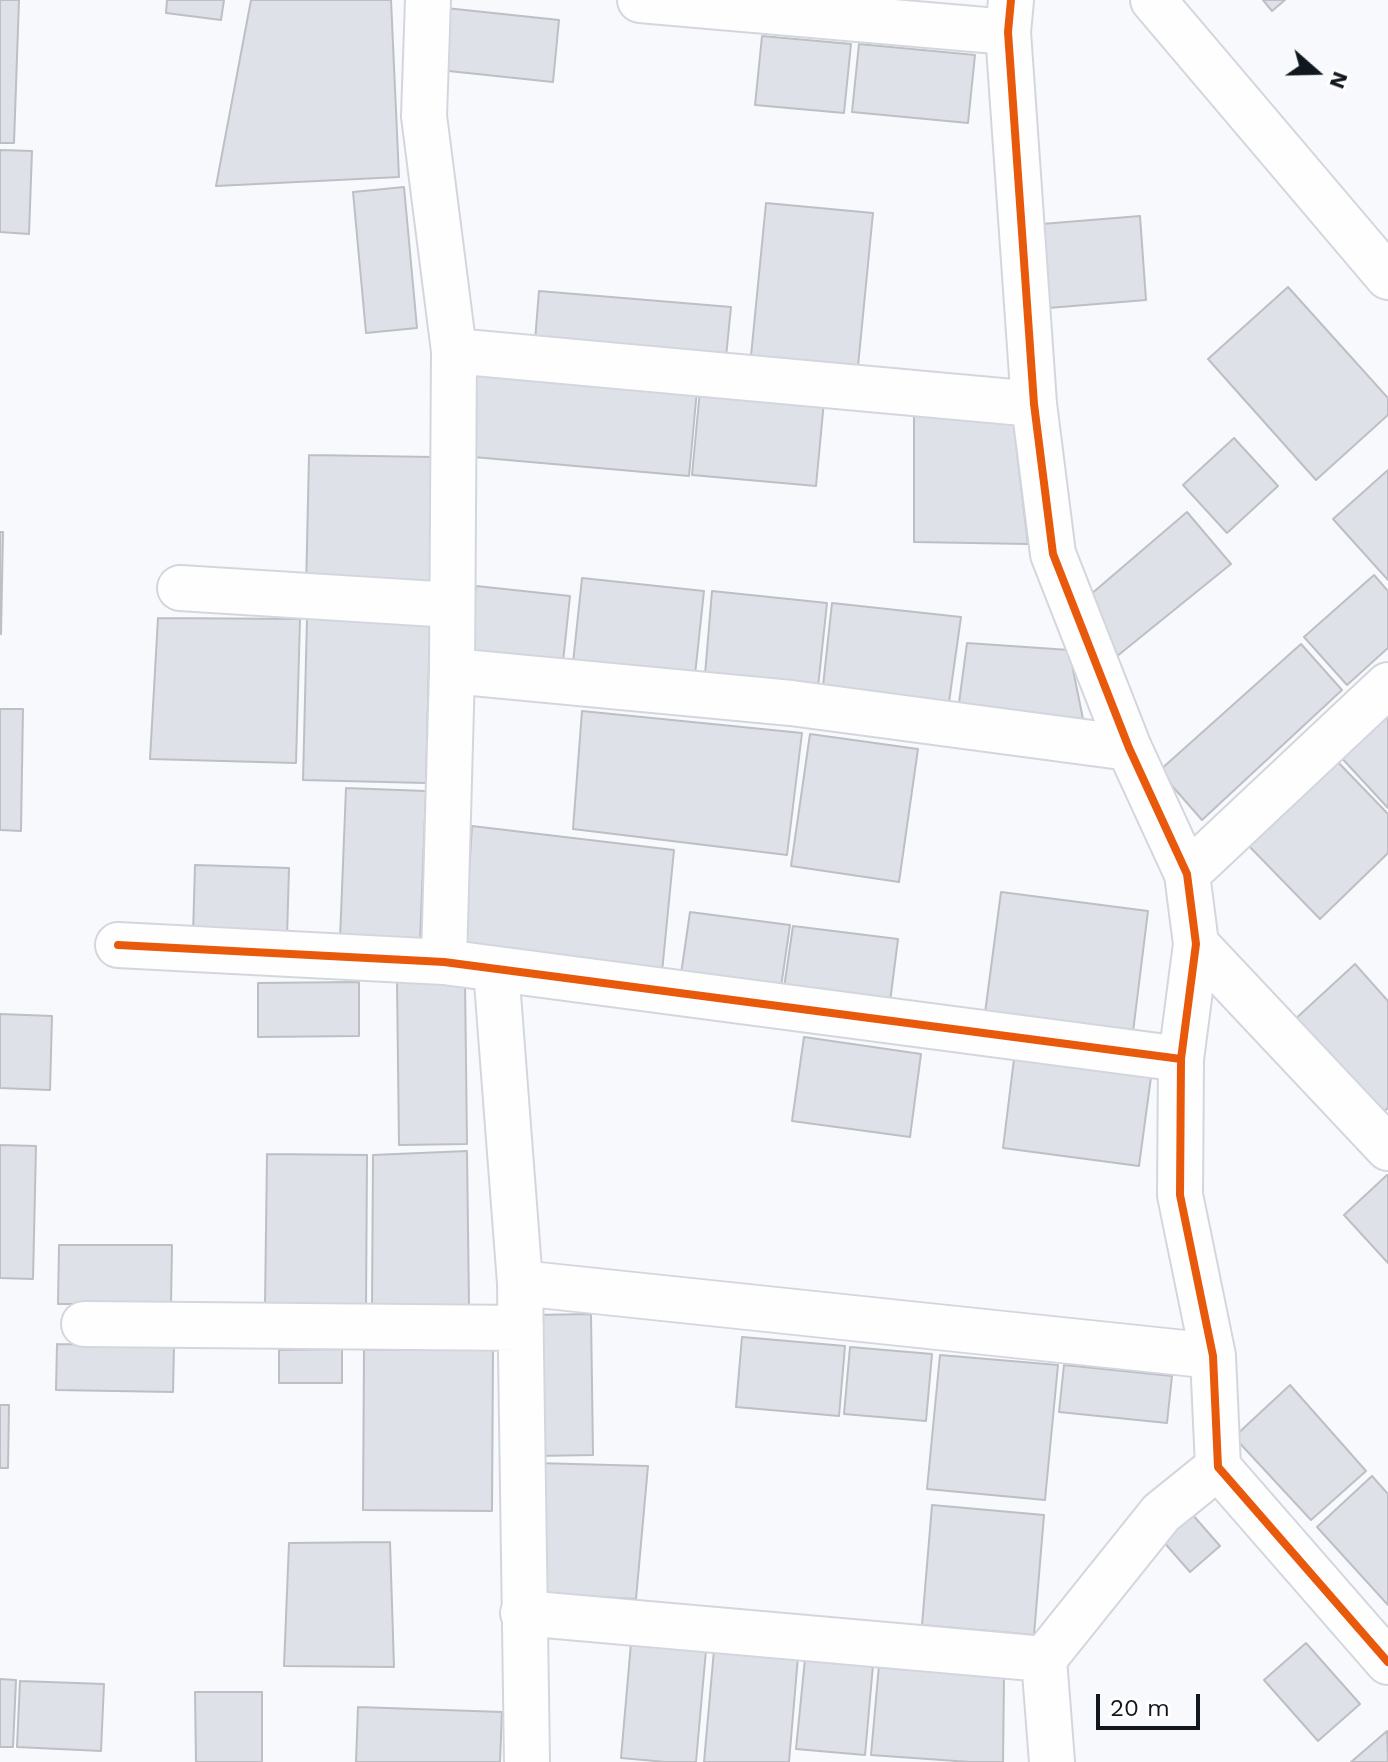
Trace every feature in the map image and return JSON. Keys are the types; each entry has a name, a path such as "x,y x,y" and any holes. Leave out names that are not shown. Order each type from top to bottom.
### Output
{"street":[{"path":"428,0 424,116 454,351 452,671 444,962"},
{"path":"652,1 1010,16 1034,404 1053,554 1129,748 1187,874 1196,944 1181,1059 1180,1195 1213,1356 1218,1467 1388,1662"},
{"path":"1159,2 1388,277"},
{"path":"454,351 1034,404"},
{"path":"180,588 452,605"},
{"path":"452,671 791,703 1129,748"},
{"path":"1187,874 1388,685"},
{"path":"1196,944 1388,1148"},
{"path":"118,945 444,962 1181,1059"},
{"path":"496,969 520,1283 527,1762"},
{"path":"520,1283 1213,1356"},
{"path":"84,1324 521,1328"},
{"path":"1052,1762 1044,1659 1161,1513 1218,1467"},
{"path":"523,1613 1044,1659"}],"building":[{"path":"0,0 19,0 14,143 0,143"},
{"path":"167,0 224,0 221,20 166,13"},
{"path":"251,0 391,0 399,177 216,186"},
{"path":"1263,0 1285,0 1272,11"},
{"path":"446,8 559,20 553,82 439,70"},
{"path":"762,36 851,44 844,113 755,105"},
{"path":"859,44 975,55 968,123 852,112"},
{"path":"0,150 32,151 29,234 0,232"},
{"path":"404,187 417,328 366,333 353,192"},
{"path":"766,203 873,213 858,366 751,356"},
{"path":"1140,216 1146,300 1048,308 1042,224"},
{"path":"1288,287 1388,398 1388,415 1316,480 1208,359"},
{"path":"539,291 731,307 726,357 535,341"},
{"path":"470,370 697,390 689,476 462,456"},
{"path":"700,390 824,401 816,486 692,475"},
{"path":"914,412 1013,419 1028,544 914,542"},
{"path":"1234,438 1278,486 1227,533 1183,485"},
{"path":"309,455 433,457 431,593 306,591"},
{"path":"1388,470 1388,580 1333,519"},
{"path":"1187,512 1231,564 1116,657 1090,595"},
{"path":"0,532 3,532 1,634 0,634"},
{"path":"1374,575 1388,591 1388,648 1347,685 1304,637"},
{"path":"582,578 704,591 695,675 573,663"},
{"path":"476,586 570,596 563,662 469,653"},
{"path":"712,591 827,603 818,687 705,675"},
{"path":"832,603 961,617 949,702 823,686"},
{"path":"158,618 300,619 296,763 150,759"},
{"path":"307,618 430,622 426,783 303,780"},
{"path":"967,643 1069,650 1083,719 959,703"},
{"path":"1301,644 1342,690 1202,820 1159,771"},
{"path":"0,709 23,709 21,831 0,830"},
{"path":"1388,709 1388,808 1338,754"},
{"path":"582,711 802,733 787,855 573,829"},
{"path":"810,734 918,749 899,882 791,866"},
{"path":"1334,758 1388,814 1388,853 1320,919 1246,843"},
{"path":"346,788 426,791 420,942 340,939"},
{"path":"472,826 674,850 662,972 464,951"},
{"path":"195,865 289,868 287,938 193,935"},
{"path":"1001,892 1148,911 1133,1032 985,1013"},
{"path":"690,912 790,925 781,987 681,974"},
{"path":"793,926 898,939 890,1002 784,988"},
{"path":"1355,964 1388,1001 1388,1108 1378,1117 1292,1022"},
{"path":"397,980 465,980 467,1144 399,1145"},
{"path":"359,982 359,1036 258,1037 258,983"},
{"path":"0,1014 52,1016 50,1090 0,1088"},
{"path":"804,1037 921,1054 910,1137 792,1121"},
{"path":"1014,1059 1151,1077 1139,1166 1003,1148"},
{"path":"0,1145 36,1146 33,1279 0,1278"},
{"path":"467,1151 469,1306 372,1308 373,1155"},
{"path":"267,1154 367,1155 366,1307 265,1306"},
{"path":"1388,1176 1388,1263 1344,1215"},
{"path":"59,1245 172,1245 171,1304 58,1304"},
{"path":"591,1314 593,1455 535,1456 533,1315"},
{"path":"742,1337 845,1346 839,1416 736,1407"},
{"path":"57,1344 174,1345 173,1392 56,1390"},
{"path":"850,1347 932,1354 926,1421 844,1414"},
{"path":"342,1349 342,1383 279,1383 279,1350"},
{"path":"364,1350 493,1350 492,1511 363,1510"},
{"path":"940,1355 1058,1365 1045,1500 927,1489"},
{"path":"1064,1365 1172,1376 1167,1423 1059,1412"},
{"path":"1290,1385 1366,1471 1311,1520 1234,1437"},
{"path":"0,1405 9,1405 8,1468 0,1468"},
{"path":"536,1463 648,1466 636,1599 535,1593"},
{"path":"1372,1476 1388,1494 1388,1605 1317,1527"},
{"path":"932,1505 1044,1515 1034,1635 922,1625"},
{"path":"1185,1506 1220,1546 1190,1572 1155,1532"},
{"path":"390,1542 394,1667 284,1666 289,1543"},
{"path":"631,1643 706,1650 696,1762 621,1758"},
{"path":"1306,1643 1360,1704 1318,1741 1264,1680"},
{"path":"714,1650 798,1657 789,1762 704,1762"},
{"path":"805,1659 873,1665 865,1755 796,1749"},
{"path":"879,1665 1004,1677 1003,1762 871,1755"},
{"path":"0,1679 16,1680 13,1747 0,1747"},
{"path":"20,1681 104,1684 101,1751 17,1747"},
{"path":"195,1692 262,1692 262,1762 196,1762"},
{"path":"358,1707 502,1712 500,1762 356,1762"},
{"path":"1387,1731 1388,1762 1351,1762"}],"cycle path":[{"path":"1011,0 1008,32 1034,404 1053,554 1129,748 1187,874 1196,944 1181,1059 1180,1195 1213,1356 1218,1467 1388,1662"},
{"path":"118,945 444,962 1181,1059"}]}
